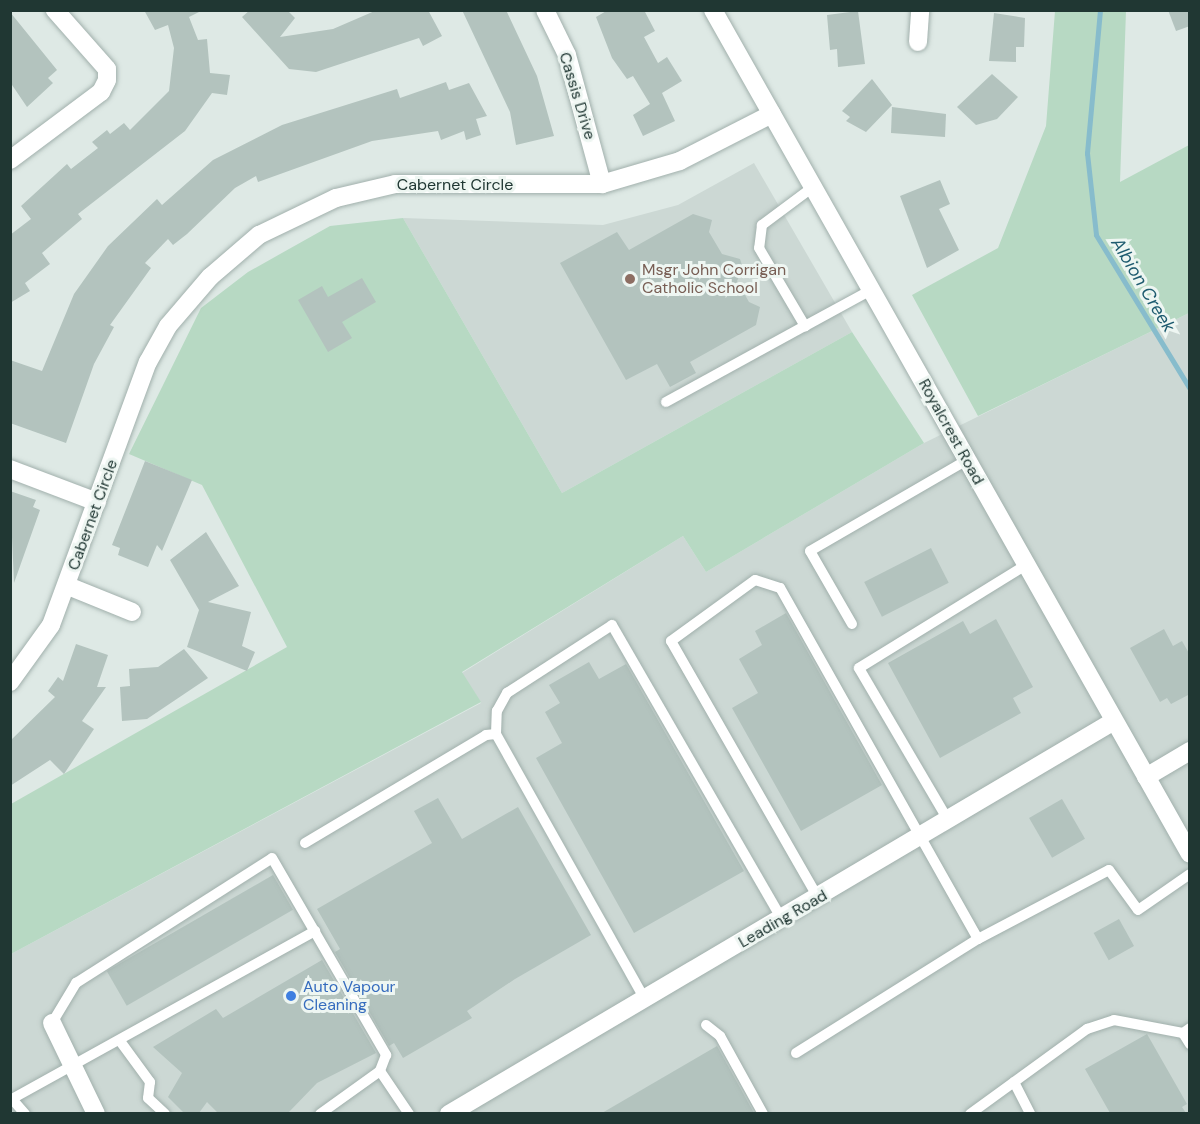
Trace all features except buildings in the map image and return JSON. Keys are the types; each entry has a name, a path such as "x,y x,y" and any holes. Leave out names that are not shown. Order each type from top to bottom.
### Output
{"street":[{"path":"10,160 101,92 107,80 107,69 55,10"},
{"name":"Cassis Drive","path":"545,10 567,55 602,184"},
{"name":"Royalcrest Road","path":"713,10 1190,854"},
{"path":"918,42 920,10"},
{"name":"Cabernet Circle","path":"10,682 51,625 68,586 148,362 168,326 210,277 259,235 336,198 395,184 602,184 680,161 772,114"},
{"path":"10,469 97,502"},
{"path":"68,586 132,612"},
{"name":"Leading Road","path":"449,1113 645,1000 1114,721"},
{"path":"1146,777 1190,751"},
{"path":"52,1023 96,1113"}],"lane":[{"path":"805,326 757,237 776,209 813,187"},
{"path":"666,402 871,290"},
{"path":"852,624 810,551 967,460"},
{"path":"948,820 860,668 1026,565"},
{"path":"818,898 671,641 755,580 780,588 917,838 978,939"},
{"path":"645,1000 496,734 497,711 507,693 612,625 782,919"},
{"path":"305,843 486,735 496,734"},
{"path":"52,1023 76,983 272,858 386,1055 380,1071 320,1113"},
{"path":"796,1053 978,939 1109,870 1138,910 1190,874"},
{"path":"25,1113 11,1100 315,930"},
{"path":"970,1113 1087,1029 1114,1020 1186,1030 1190,1044"},
{"path":"706,1025 720,1036 763,1113"},
{"path":"120,1041 150,1082 148,1098 165,1113"},
{"path":"380,1071 409,1113"},
{"path":"1014,1082 1030,1113"}],"shaded area":[{"name":"Msgr John Corrigan Catholic School","path":"754,163 852,332 562,493 403,218 603,225 678,205"},
{"path":"1189,313 1189,1113 11,1114 11,954 481,703 462,673 683,536 706,572 924,443"}],"green space":[{"path":"1055,11 1126,11 1120,182 1189,145 1189,313 978,416 912,295 998,248 1046,126"},
{"path":"403,218 562,493 852,332 924,443 706,572 683,536 462,672 481,702 11,954 11,804 287,647 202,485 129,454 201,308 248,272 330,226"}],"waterway":[{"name":"Albion Creek","path":"1100,10 1087,153 1096,235 1190,389"}],"place":[{"name":"Msgr John Corrigan Catholic School","path":"630,279"},
{"name":"Auto Vapour Cleaning","path":"291,996"}]}
